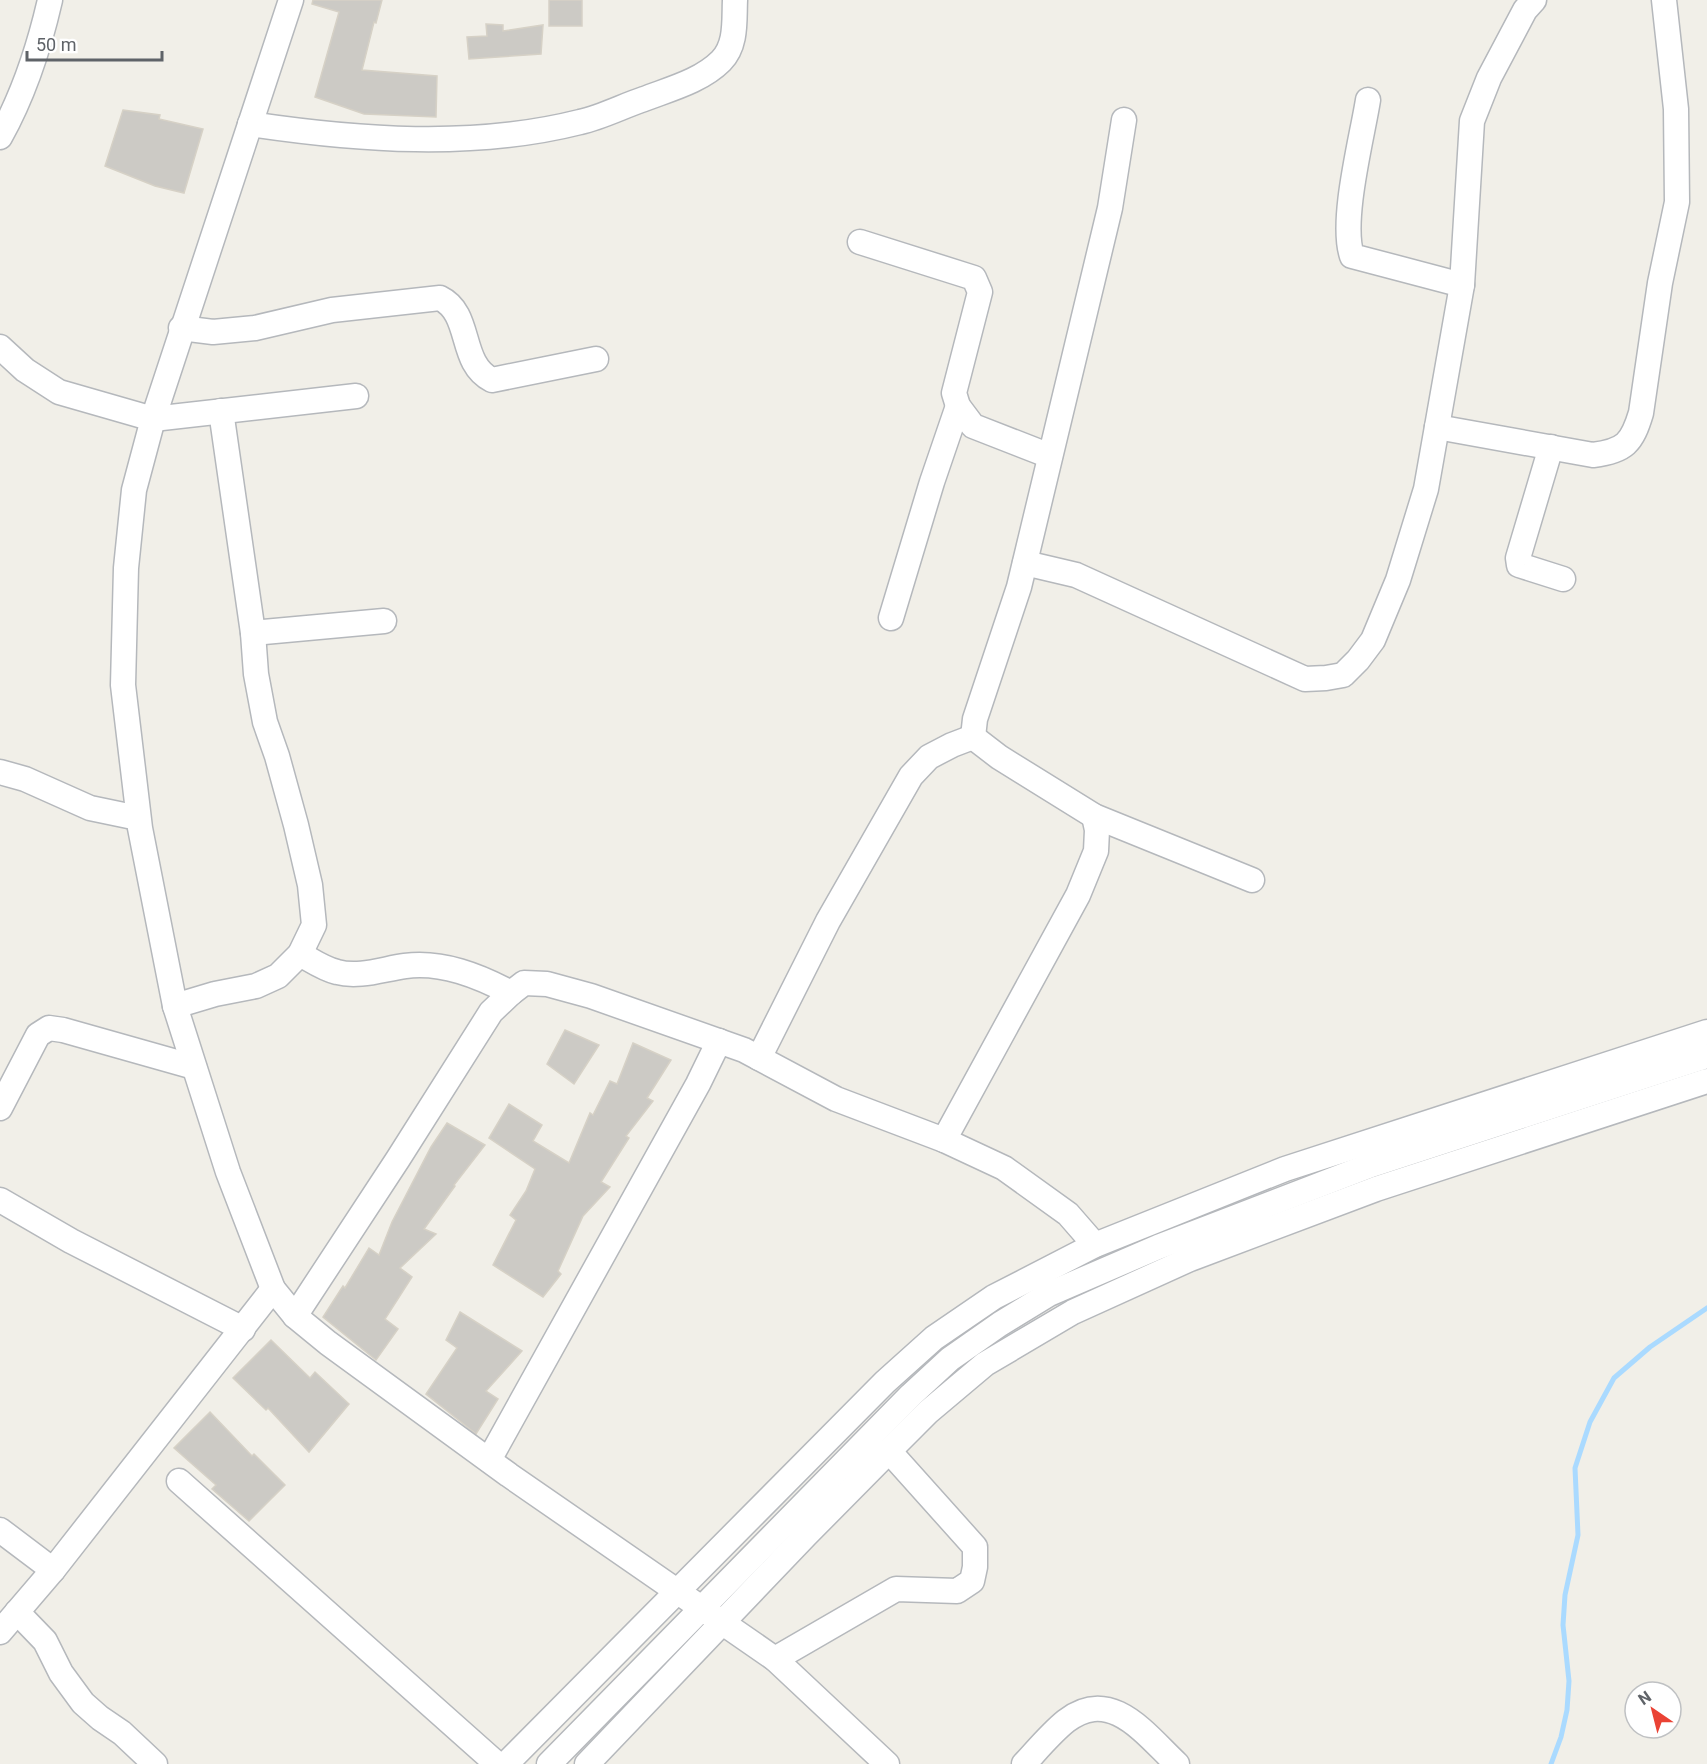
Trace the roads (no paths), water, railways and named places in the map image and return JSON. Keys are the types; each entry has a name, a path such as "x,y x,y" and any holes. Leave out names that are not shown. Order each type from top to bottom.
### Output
{"street":[{"path":"0,137 13,114 40,44 50,0"},
{"path":"291,0 181,328 153,419 134,490 126,568 123,685 138,818 175,1006 228,1172 273,1289 295,1316 328,1343 489,1460 775,1659 887,1764"},
{"path":"250,124 321,134 410,138 491,138 581,122 691,81 722,60 733,40 735,0"},
{"path":"1025,563 1076,574 1305,679 1343,675 1358,660 1373,640 1398,580 1426,489 1462,285 1472,121 1489,78 1525,10 1534,0"},
{"path":"1437,427 1593,455 1612,452 1625,446 1635,433 1641,413 1660,283 1677,202 1676,109 1664,0"},
{"path":"1368,100 1349,214 1348,246 1352,256 1462,285"},
{"path":"973,737 975,719 1025,563 1110,208 1125,120"},
{"path":"860,242 974,278 980,292 954,393 958,406 973,426 1050,456"},
{"path":"181,328 213,332 255,328 332,310 440,298 451,303 457,314 475,367 481,375 492,380 596,359"},
{"path":"0,346 25,370 58,392 153,419 356,396"},
{"path":"891,618 932,482 958,406"},
{"path":"175,1006 215,994 256,986 278,976 300,954 314,925 310,885 277,756 265,722 221,411"},
{"path":"1551,447 1518,558 1519,565 1563,579"},
{"path":"253,633 384,621"},
{"path":"973,737 999,757 1094,816 1252,880"},
{"path":"759,1058 828,921 911,776 929,757 973,737"},
{"path":"0,772 25,779 90,808 138,818"},
{"path":"944,1140 1078,895 1096,851 1094,816"},
{"path":"300,954 336,972 356,974 408,966 443,967 487,980 511,993"},
{"path":"295,1316 491,1011 524,983 547,984 591,996 719,1041 759,1058 836,1098 944,1140 1004,1168 1068,1214 1095,1245"},
{"path":"0,1108 38,1035 49,1028 194,1067"},
{"path":"506,1764 885,1382 934,1338 994,1297 1095,1245 1286,1169 1707,1032"},
{"path":"489,1460 699,1084 719,1041"},
{"path":"549,1764 911,1395 950,1359 1000,1324 1049,1294 1158,1247 1371,1165 1707,1056"},
{"path":"587,1764 889,1451 928,1412 985,1364 1073,1312 1179,1264 1376,1189 1707,1081"},
{"path":"0,1200 71,1241 243,1329"},
{"path":"0,1632 53,1570 273,1289"},
{"path":"775,1659 896,1589 957,1591 972,1581 975,1547 889,1451"},
{"path":"179,1481 497,1764"},
{"path":"0,1530 53,1570"},
{"path":"17,1612 45,1641 61,1673 83,1703 123,1733 155,1764"},
{"path":"1024,1764 1065,1722 1085,1709 1100,1708 1118,1712 1140,1729 1176,1764"}],"waterway":[{"path":"1551,1764 1561,1737 1567,1710 1569,1681 1563,1625 1565,1595 1578,1535 1575,1468 1590,1422 1614,1378 1650,1347 1707,1308"}]}
